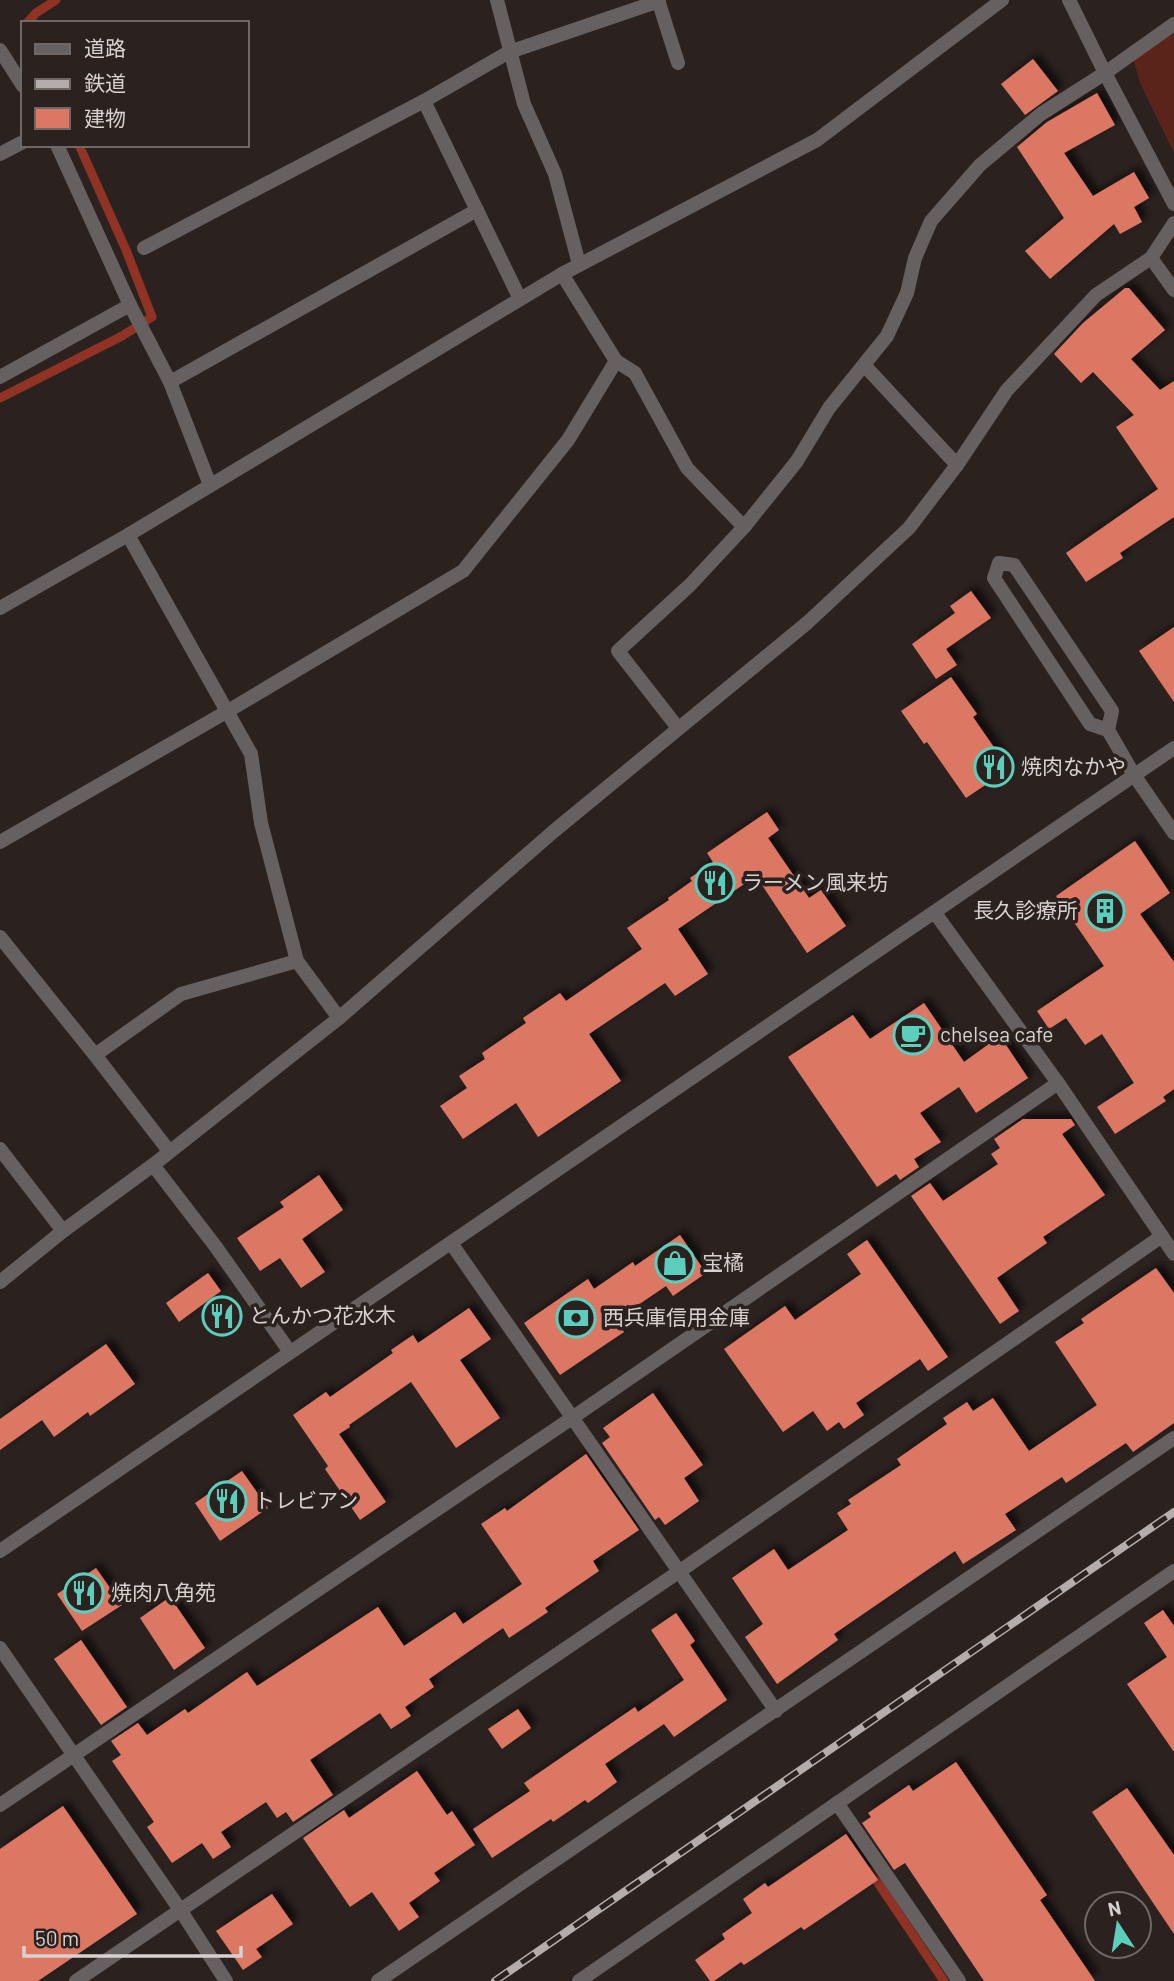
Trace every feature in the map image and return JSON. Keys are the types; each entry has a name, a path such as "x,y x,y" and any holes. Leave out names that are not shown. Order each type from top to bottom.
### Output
{"street":[{"path":"496,0 524,104 555,174 579,264"},
{"path":"144,248 424,101 509,51 658,0 678,64"},
{"path":"0,608 128,535 579,264 817,140 1002,0"},
{"path":"1069,0 1174,204"},
{"path":"678,728 618,651 690,585 744,527 797,461 829,408 887,336 907,293 915,258 931,221 980,165 1041,114 1174,24"},
{"path":"0,50 21,83"},
{"path":"424,101 520,299"},
{"path":"0,154 21,143"},
{"path":"58,147 130,305 170,382 210,485"},
{"path":"170,382 477,210"},
{"path":"0,1282 339,1018 554,831 807,623 909,528 957,465 1007,390 1096,295 1152,258 1174,223"},
{"path":"1152,258 1174,290"},
{"path":"562,274 617,361 635,373 687,468 744,527"},
{"path":"0,377 130,305"},
{"path":"0,842 228,712 463,571 568,440 617,361"},
{"path":"865,366 957,465"},
{"path":"128,535 251,754 261,823 296,961 339,1018"},
{"path":"1108,730 1090,724 995,578 999,564 1014,565 1104,700 1111,711 1108,730 1134,775 1174,833"},
{"path":"0,1551 1174,748"},
{"path":"935,913 1058,1083 1174,1254"},
{"path":"0,937 169,1151"},
{"path":"95,1055 181,994 296,961"},
{"path":"0,1805 572,1418 1058,1083"},
{"path":"0,1149 63,1231"},
{"path":"152,1165 216,1247 290,1352"},
{"path":"76,1981 680,1571 1162,1236"},
{"path":"451,1242 776,1711"},
{"path":"378,1981 1174,1438"},
{"path":"579,1981 1174,1571"},
{"path":"0,1648 226,1981"},
{"path":"837,1803 959,1981"}],"shaded area":[{"path":"1174,33 1174,153 1140,83 1133,58"}],"building":[{"path":"1033,59 1058,91 1025,115 1001,84"},
{"path":"1097,93 1115,125 1064,153 1093,196 1134,172 1149,198 1134,207 1142,222 1120,234 1114,224 1050,279 1025,251 1064,218 1017,147 1047,122"},
{"path":"1125,288 1129,288 1165,330 1131,359 1160,390 1174,381 1174,517 1120,553 1123,558 1086,582 1066,553 1158,489 1116,427 1134,415 1093,372 1081,383 1054,354 1083,323"},
{"path":"971,591 991,618 946,649 957,665 936,679 912,644 955,613 950,606"},
{"path":"1174,627 1174,702 1139,651"},
{"path":"951,677 977,714 973,717 1009,769 966,798 927,742 924,744 901,711"},
{"path":"767,812 779,830 768,838 809,898 821,890 846,926 807,953 756,876 678,929 708,974 675,996 665,983 589,1034 621,1081 538,1137 516,1103 463,1139 440,1106 467,1088 459,1076 485,1059 482,1053 526,1023 523,1018 560,993 566,1001 642,949 627,928 669,900 668,898 692,881 690,878 713,862 707,853"},
{"path":"1135,841 1170,893 1140,914 1174,962 1174,1089 1163,1097 1166,1101 1115,1134 1097,1107 1134,1083 1102,1034 1085,1045 1066,1018 1049,1029 1037,1011 1104,966 1056,896"},
{"path":"924,1003 964,1062 1000,1036 1028,1078 976,1113 959,1087 920,1113 941,1142 914,1159 919,1167 900,1180 896,1174 877,1187 788,1057 853,1015 870,1039"},
{"path":"1023,1119 1071,1119 1075,1125 1062,1134 1105,1195 1043,1237 1047,1243 997,1278 1019,1311 1000,1324 911,1196 930,1183 943,1201 998,1164 991,1154 1000,1148 994,1139"},
{"path":"319,1175 343,1210 302,1239 325,1272 301,1288 280,1258 260,1271 237,1238 284,1207 280,1202"},
{"path":"680,1235 706,1273 673,1296 666,1286 616,1320 624,1332 560,1375 524,1323 588,1279 594,1289 633,1262 635,1266"},
{"path":"867,1240 948,1357 928,1371 920,1359 856,1403 864,1415 844,1429 839,1422 827,1431 813,1411 783,1432 724,1349 785,1306 795,1320 861,1274 847,1254"},
{"path":"1156,1268 1174,1293 1174,1423 1133,1452 1126,1443 1066,1483 1062,1477 1005,1514 1016,1530 963,1564 955,1551 834,1634 838,1640 777,1684 745,1637 763,1624 732,1578 774,1549 788,1570 848,1530 837,1513 851,1504 848,1500 901,1465 897,1459 947,1424 943,1418 967,1402 973,1411 993,1398 1029,1451 1097,1405 1055,1342 1084,1323 1081,1319"},
{"path":"208,1273 221,1291 179,1322 166,1303"},
{"path":"469,1308 491,1339 460,1360 500,1418 456,1448 411,1382 349,1425 350,1427 339,1434 386,1502 360,1520 293,1415 326,1392 330,1397 393,1353 391,1350 413,1335 418,1343"},
{"path":"106,1344 135,1384 90,1416 88,1412 54,1437 42,1420 0,1450 0,1419"},
{"path":"653,1393 703,1465 684,1478 699,1501 665,1525 659,1517 655,1520 602,1443 610,1437 603,1428"},
{"path":"586,1454 639,1530 593,1561 599,1571 545,1608 548,1612 509,1638 503,1628 429,1679 434,1687 405,1707 411,1716 391,1729 380,1713 310,1760 333,1795 293,1822 286,1812 277,1818 266,1802 221,1832 231,1847 213,1859 202,1843 172,1863 147,1827 154,1822 112,1761 121,1755 111,1741 138,1723 147,1735 185,1709 188,1713 247,1672 257,1686 378,1607 404,1646 455,1612 463,1624 522,1584 481,1524 505,1508 507,1511"},
{"path":"242,1471 268,1508 220,1541 195,1503"},
{"path":"96,1568 122,1605 82,1631 57,1594"},
{"path":"170,1597 205,1648 174,1670 140,1618"},
{"path":"1163,1610 1174,1626 1174,1752 1127,1684 1167,1657 1144,1623"},
{"path":"676,1613 695,1641 690,1645 727,1700 674,1737 664,1724 605,1764 617,1782 588,1803 585,1800 553,1822 551,1819 492,1858 473,1829 530,1791 524,1783 635,1707 638,1712 684,1680 651,1630"},
{"path":"81,1640 127,1707 101,1725 54,1659"},
{"path":"518,1709 531,1728 502,1749 488,1729"},
{"path":"956,1762 1047,1895 1040,1900 1095,1981 984,1981 905,1863 894,1870 862,1823 871,1817 868,1813 909,1785 913,1791"},
{"path":"417,1771 447,1815 452,1811 475,1845 434,1873 440,1881 409,1903 419,1917 399,1931 372,1892 350,1907 303,1838 344,1810 349,1818"},
{"path":"1127,1788 1174,1855 1174,1934 1153,1903 1153,1890 1144,1890 1092,1812"},
{"path":"63,1806 137,1914 38,1981 0,1981 0,1849"},
{"path":"846,1834 878,1880 804,1930 801,1927 744,1965 741,1962 710,1981 695,1960 725,1939 722,1934 752,1913 743,1899 765,1883 768,1887"},
{"path":"272,1894 293,1924 256,1949 262,1957 243,1970 216,1931"}],"waterway":[{"path":"29,21 56,0"},
{"path":"0,398 122,336 152,317 126,250 80,147"},
{"path":"870,1871 944,1981"}],"railway":[{"path":"495,1981 1174,1512"}],"place":[{"name":"焼肉なかや","path":"994,767"},
{"name":"ラーメン風来坊","path":"715,883"},
{"name":"長久診療所","path":"1105,911"},
{"name":"chelsea cafe","path":"913,1035"},
{"name":"宝橘","path":"675,1263"},
{"name":"とんかつ花水木","path":"222,1316"},
{"name":"西兵庫信用金庫","path":"576,1318"},
{"name":"トレビアン","path":"227,1501"},
{"name":"焼肉八角苑","path":"84,1593"}]}
